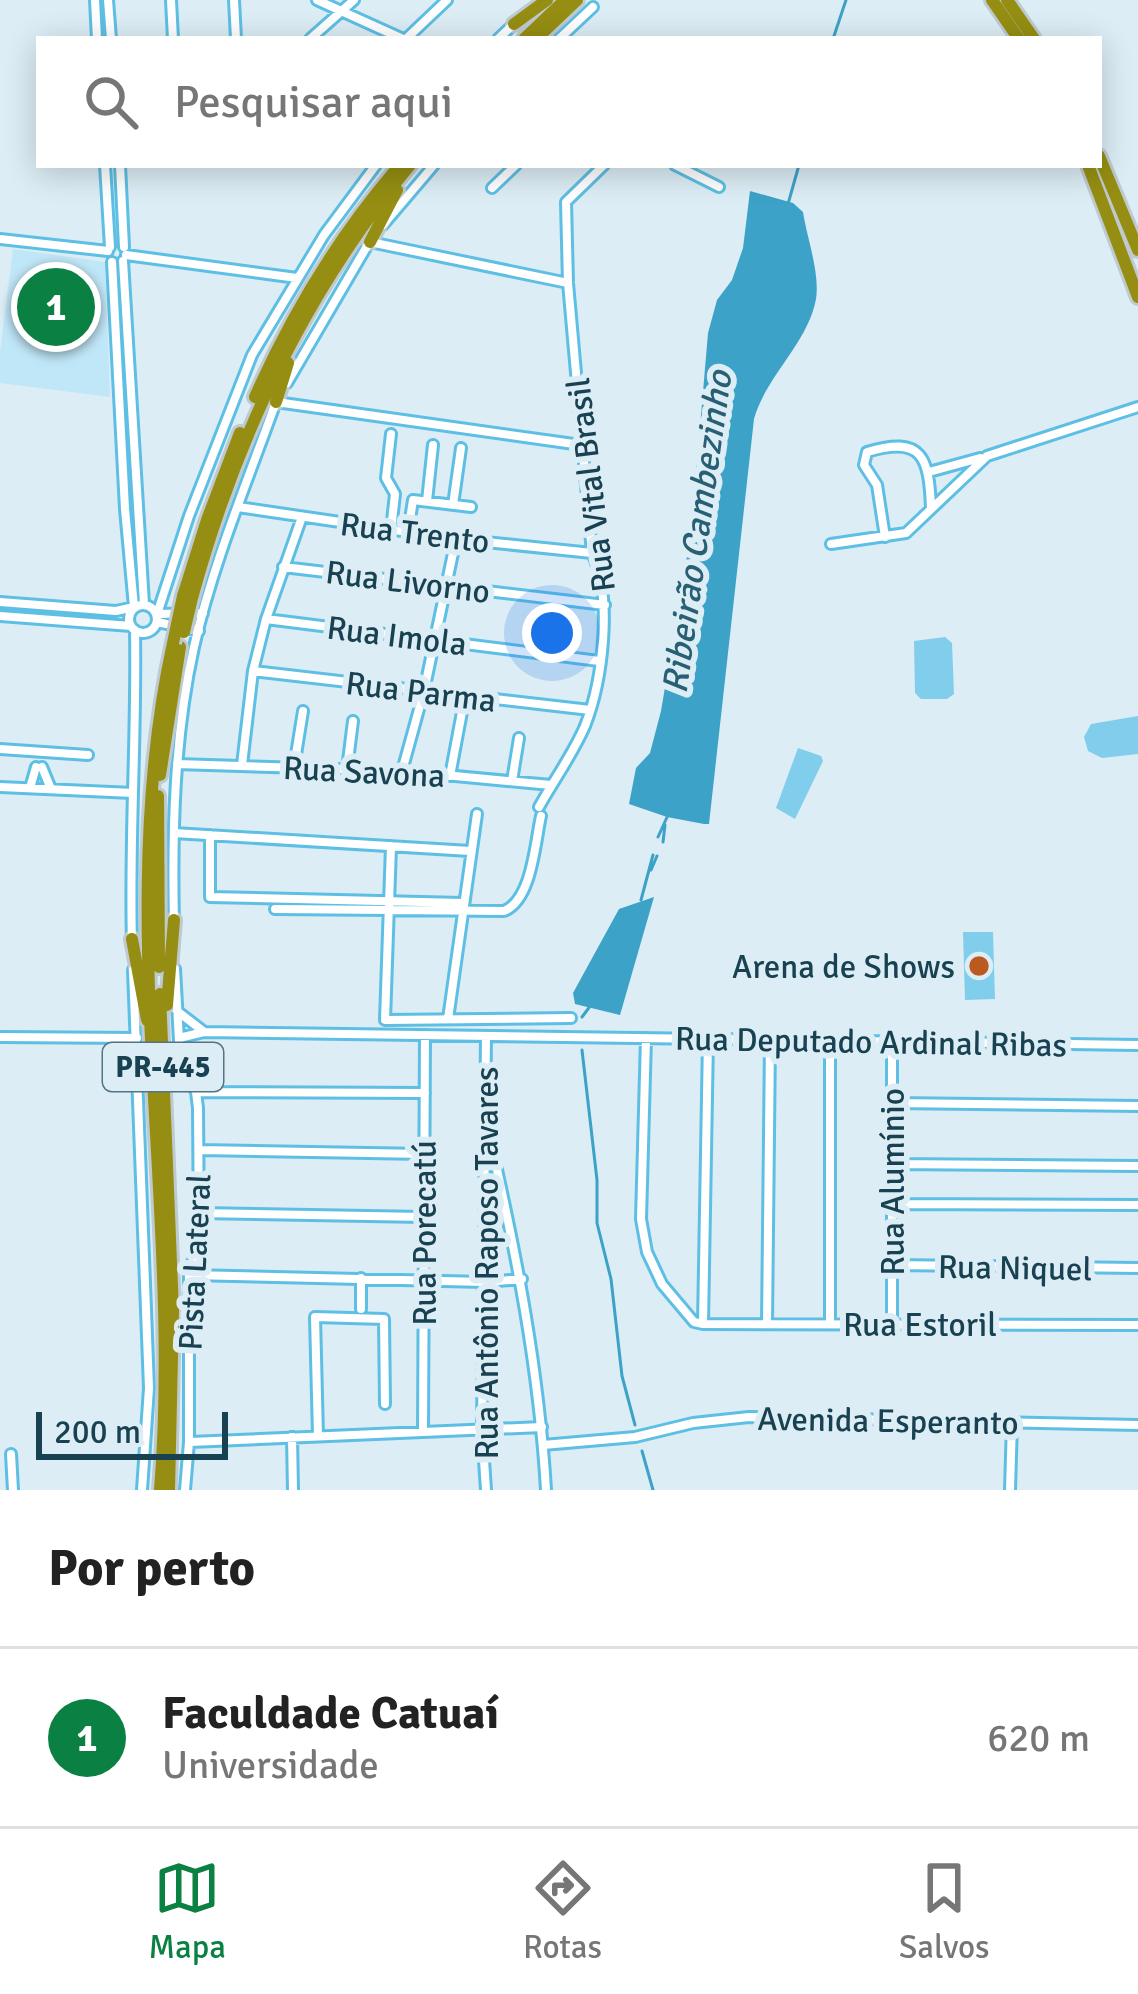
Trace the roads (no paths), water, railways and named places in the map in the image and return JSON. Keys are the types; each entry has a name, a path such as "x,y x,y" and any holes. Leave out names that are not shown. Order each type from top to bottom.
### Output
{"highway":[{"path":"514,24 543,0"},
{"path":"528,36 577,0"},
{"path":"992,0 1016,36"},
{"path":"1007,0 1032,36"},
{"path":"539,36 565,6"},
{"path":"550,36 565,6"},
{"path":"1102,163 1138,250"},
{"path":"372,198 388,168"},
{"name":"PR-445","path":"165,1490 149,817 157,725 220,482 268,368 313,286 397,168"},
{"path":"370,242 408,168"},
{"name":"PR-445","path":"188,597 268,389 302,322 349,245 408,168"},
{"path":"1089,168 1138,297"},
{"path":"276,402 302,322"},
{"path":"158,1057 174,920"},
{"path":"132,939 158,1057"}],"street":[{"path":"95,0 98,36"},
{"path":"109,0 111,36"},
{"path":"170,0 172,36"},
{"path":"234,0 236,36"},
{"path":"317,0 398,36"},
{"path":"313,36 354,0"},
{"path":"408,36 447,0"},
{"path":"563,36 593,8"},
{"path":"500,36 514,24"},
{"path":"105,168 125,509 140,606 157,618 199,631"},
{"path":"120,168 140,606"},
{"path":"0,616 147,633 157,618 189,516 252,355 374,168"},
{"name":"Pista Lateral","path":"185,1490 189,1275 199,1237 199,1150 196,1092 180,1058 174,833 177,764 199,631 276,402 370,242 432,168"},
{"path":"492,188 513,168"},
{"name":"Rua Vital Brasil","path":"462,908 504,911 515,907 540,812 590,710 605,604 604,584 592,553 581,445 566,202 601,168"},
{"path":"681,168 719,188"},
{"path":"0,239 109,249 124,255 298,278"},
{"path":"370,242 568,284"},
{"path":"112,262 124,255"},
{"path":"276,402 581,445"},
{"path":"929,472 1138,407"},
{"path":"391,434 386,478 395,494 391,530"},
{"path":"884,537 877,485 864,465 867,452 896,444 924,460 931,510"},
{"path":"427,501 434,445"},
{"path":"453,505 461,448"},
{"path":"831,544 906,533 987,456"},
{"path":"408,532 413,500 471,507"},
{"name":"Rua Trento","path":"238,507 592,553"},
{"path":"242,765 253,671 302,517"},
{"path":"402,771 457,538"},
{"name":"Rua Livorno","path":"284,567 605,604"},
{"path":"0,602 116,611 140,606"},
{"path":"25,618 25,611 41,606"},
{"path":"140,606 129,616 137,720 129,843 149,1388 142,1490"},
{"path":"157,618 203,613"},
{"name":"Rua Imola","path":"266,619 599,661"},
{"name":"Rua Parma","path":"253,671 590,710"},
{"path":"451,776 465,696"},
{"path":"294,767 303,711"},
{"path":"347,769 353,721"},
{"path":"512,782 519,738"},
{"path":"0,749 39,760 88,755"},
{"path":"39,760 51,789"},
{"path":"30,788 39,760"},
{"name":"Rua Savona","path":"177,764 402,771 551,785"},
{"path":"0,787 133,793"},
{"path":"448,1019 477,814"},
{"path":"174,833 470,851"},
{"path":"210,835 210,896 389,907"},
{"path":"391,846 385,1020 571,1018"},
{"path":"275,909 462,908"},
{"path":"177,1011 204,1032"},
{"name":"Rua Deputado Ardinal Ribas","path":"179,1038 204,1032 1138,1045"},
{"name":"Rua Porecatú","path":"423,1431 425,1035"},
{"name":"Rua Antônio Raposo Tavares","path":"486,1036 482,1430 486,1490"},
{"path":"0,1037 137,1038"},
{"path":"646,1038 644,1235 662,1284 694,1322 703,1324 708,1039"},
{"path":"767,1324 770,1040"},
{"path":"830,1041 830,1324"},
{"name":"Rua Alumínio","path":"892,1041 892,1322"},
{"path":"196,1092 425,1093"},
{"path":"892,1103 1138,1106"},
{"path":"486,1121 522,1279 546,1490"},
{"path":"199,1150 424,1154"},
{"path":"892,1164 1138,1166"},
{"path":"892,1204 1138,1205"},
{"path":"199,1214 424,1217"},
{"name":"Rua Niquel","path":"892,1265 1138,1268"},
{"path":"189,1275 522,1279"},
{"path":"361,1278 361,1309"},
{"path":"319,1436 315,1317 384,1319 385,1404"},
{"name":"Rua Estoril","path":"703,1324 1138,1325"},
{"name":"Avenida Esperanto","path":"543,1444 641,1436 693,1423 749,1418 1138,1425"},
{"path":"1010,1490 1012,1422"},
{"path":"189,1442 542,1426"},
{"path":"292,1437 293,1490"},
{"path":"11,1454 13,1490"}],"water":[{"path":"750,191 793,203 803,212 817,289 805,330 754,419 709,824 704,824 629,804 636,768 650,753 661,711 691,533 708,333 717,300 732,280 743,248"},
{"path":"654,897 620,1015 575,1004 573,993 619,909"}],"waterway":[{"name":"Ribeirão Cambezinho","path":"834,36 846,0"},
{"name":"Ribeirão Cambezinho","path":"788,204 798,168"},
{"name":"Ribeirão Cambezinho","path":"658,837 668,815"},
{"name":"Ribeirão Cambezinho","path":"663,842 665,825"},
{"name":"Ribeirão Cambezinho","path":"641,900 653,855"},
{"name":"Ribeirão Cambezinho","path":"651,870 657,856"},
{"name":"Ribeirão Cambezinho","path":"582,1017 591,1005"},
{"name":"Ribeirão Cambezinho","path":"582,1050 597,1180 597,1223 611,1279 622,1376 635,1425"},
{"name":"Ribeirão Cambezinho","path":"642,1451 653,1490"}],"place":[{"name":"Faculdade Catuaí","path":"56,307"},
{"name":"Arena de Shows","path":"979,966"}]}
